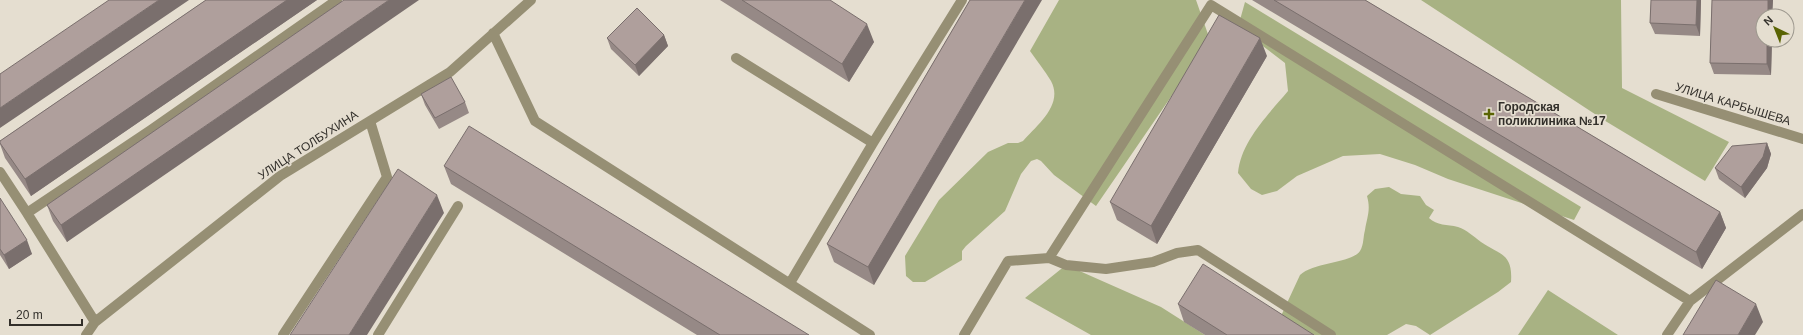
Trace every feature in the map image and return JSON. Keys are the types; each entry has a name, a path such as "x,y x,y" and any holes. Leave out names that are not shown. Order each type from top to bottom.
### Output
{"street":[{"path":"27,213 151,130 337,0"},
{"name":"УЛИЦА ТОЛБУХИНА","path":"86,335 95,322 280,176 450,72 531,0"},
{"path":"790,283 873,143 962,0"},
{"path":"1049,258 1207,3 1690,301"},
{"path":"493,33 535,121 870,335"},
{"path":"736,58 873,143"},
{"name":"УЛИЦА КАРБЫШЕВА","path":"1656,94 1803,139"},
{"path":"283,335 386,177 370,121"},
{"path":"0,172 95,322"},
{"path":"378,335 458,206"},
{"path":"1667,335 1690,301 1803,214"},
{"path":"964,335 1008,261 1049,258 1066,264 1106,269 1153,262 1177,253 1198,250 1331,335"}],"green space":[{"path":"1059,0 1196,0 1210,40 1096,206 1054,175 1041,161 1037,159 1031,161 1021,174 1005,211 966,246 962,251 962,260 925,282 913,282 906,276 905,256 939,200 988,152 1008,143 1018,143 1023,141 1041,122 1051,107 1054,98 1054,90 1051,81 1030,51"},
{"path":"1421,0 1621,0 1622,88 1729,142 1705,181 1607,122"},
{"path":"1245,2 1581,207 1574,220 1448,179 1415,165 1380,154 1343,156 1297,176 1277,191 1262,195 1251,189 1238,173 1244,150 1264,119 1288,91 1285,63 1238,27"},
{"path":"1389,187 1401,194 1420,196 1426,205 1434,210 1429,218 1432,221 1439,224 1461,228 1504,256 1510,265 1511,282 1498,292 1430,335 1416,326 1406,324 1387,335 1314,335 1281,316 1300,275 1314,267 1349,258 1356,255 1360,251 1363,243 1368,213 1369,205 1367,196 1375,189"},
{"path":"1066,265 1161,307 1205,335 1091,335 1025,298"},
{"path":"1548,290 1618,335 1518,335"}],"building":[{"path":"109,0 159,0 0,108 0,74"},
{"path":"206,0 287,0 25,179 0,141"},
{"path":"344,0 389,0 61,225 47,205"},
{"path":"742,0 830,0 867,24 842,64"},
{"path":"970,0 1025,0 868,267 827,244"},
{"name":"Городская поликлиника №17","path":"1274,0 1365,0 1720,212 1696,252"},
{"path":"1651,0 1697,0 1696,25 1650,23"},
{"path":"1712,0 1768,0 1768,8 1755,8 1755,48 1767,48 1767,64 1710,63"},
{"path":"637,8 664,35 635,65 607,38"},
{"path":"1219,15 1260,38 1151,226 1110,202"},
{"path":"451,77 465,102 435,118 421,94"},
{"path":"469,126 809,335 720,335 444,166"},
{"path":"1767,143 1763,157 1741,187 1715,168 1732,146"},
{"path":"398,169 437,195 349,335 290,335"},
{"path":"0,198 27,240 4,255 0,249"},
{"path":"1203,264 1314,335 1227,335 1178,304"},
{"path":"1716,280 1756,304 1738,335 1683,335"}],"place":[{"name":"Городская поликлиника №17","path":"1489,114"}]}
